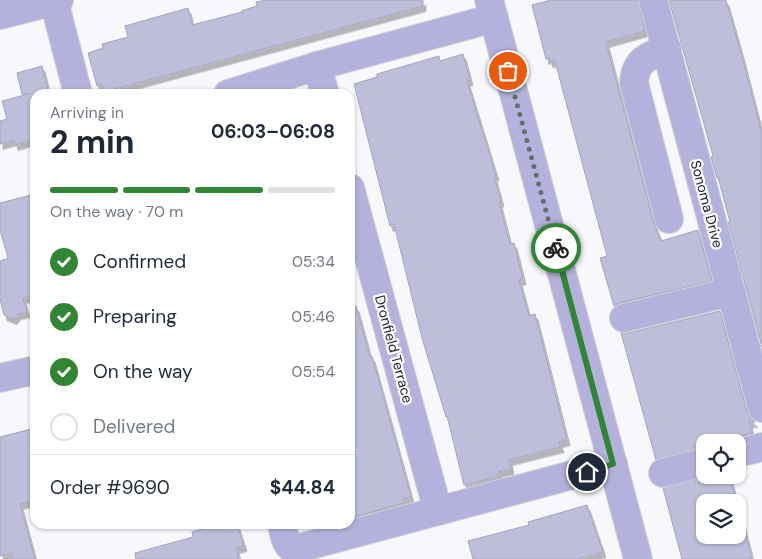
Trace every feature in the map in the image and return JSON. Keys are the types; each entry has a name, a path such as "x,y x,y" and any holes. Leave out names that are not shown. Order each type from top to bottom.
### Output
{"street":[{"name":"Sonoma Drive","path":"653,0 762,408"},
{"path":"0,16 56,1 77,89"},
{"path":"244,89 491,9 638,559"},
{"path":"667,49 644,59 634,74 634,84 669,219"},
{"path":"317,66 324,89"},
{"name":"Dronfield Terrace","path":"355,206 438,511"},
{"path":"624,318 731,292"},
{"path":"0,378 30,371"},
{"path":"746,451 762,447"},
{"path":"283,529 288,546 296,549 613,464"},
{"path":"663,473 696,464"}],"building":[{"path":"266,0 423,0 423,6 115,89 103,89 102,84 97,86 88,53 103,48 102,44 128,37 125,26 188,8 192,25 242,12 257,6 256,2"},
{"path":"551,0 638,0 645,31 606,42 654,223 661,241 698,230 712,281 614,306 600,258 607,256 555,61 550,62 549,58 546,59 532,5"},
{"path":"669,0 726,0 741,53 762,134 762,347 728,222 730,222 718,177 711,157 713,156"},
{"path":"463,54 470,80 467,81 496,175 494,176 501,201 499,202 510,244 514,243 523,279 519,280 529,316 535,314 567,440 559,442 561,447 509,460 511,469 498,472 499,476 464,485 447,416 422,338 394,224 390,226 354,84 377,77 377,74 439,56 440,61"},
{"path":"42,66 48,89 30,89 30,140 15,145 14,140 0,144 0,121 7,119 2,101 28,94 22,94 17,73"},
{"path":"30,195 30,296 23,298 27,312 18,314 14,319 4,315 0,299 0,261 8,258 0,230 0,203"},
{"path":"355,306 370,357 372,356 411,497 403,499 404,503 355,517"},
{"path":"720,311 747,412 755,422 749,422 752,433 746,435 696,434 696,449 656,460 621,333 628,333"},
{"path":"30,429 30,501 20,504 35,559 13,559 12,553 0,556 0,437"},
{"path":"696,479 696,484 732,484 735,494 696,494 696,544 746,544 746,536 752,559 682,559 663,488"},
{"path":"587,505 603,552 579,559 473,559 468,541 529,525 528,522"},
{"path":"202,529 239,529 244,546 236,548 239,559 136,559 135,553 193,537 192,532"}],"way so far":[{"path":"508,71 556,248"}],"route":[{"path":"556,248 613,464 587,472"}]}
